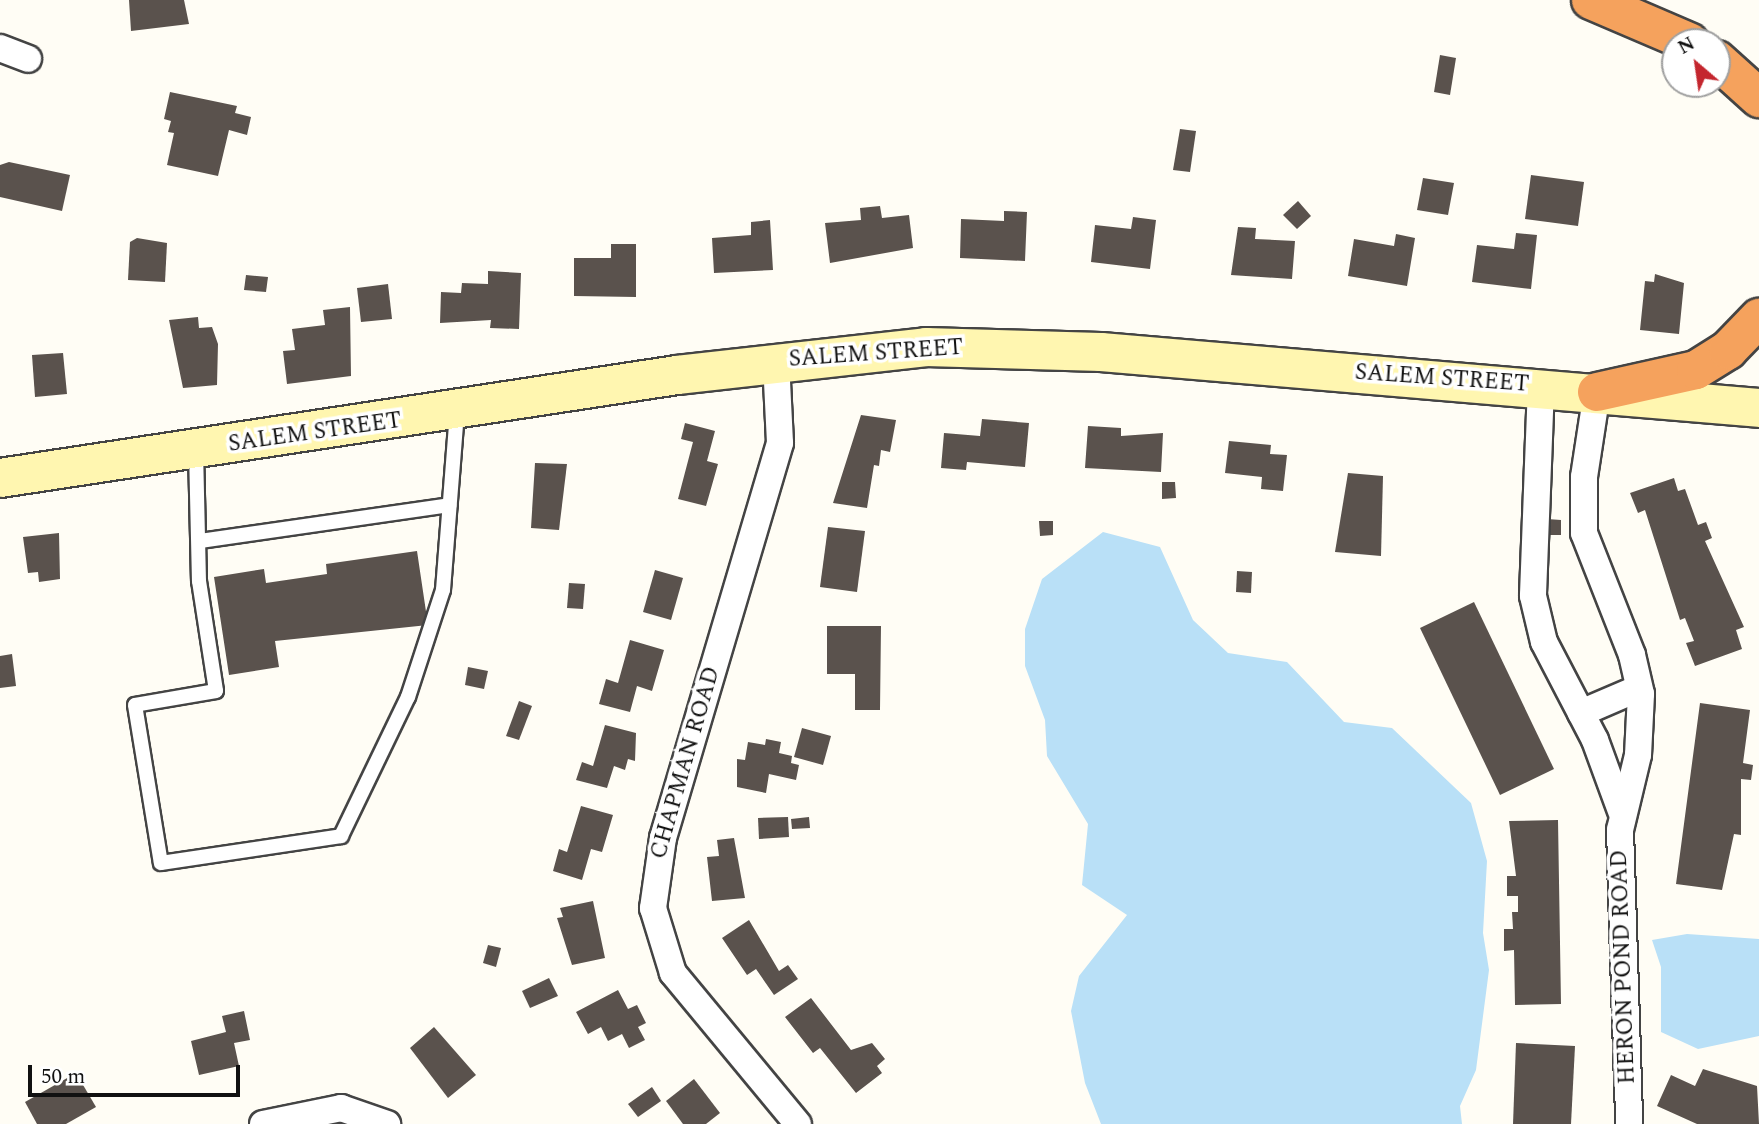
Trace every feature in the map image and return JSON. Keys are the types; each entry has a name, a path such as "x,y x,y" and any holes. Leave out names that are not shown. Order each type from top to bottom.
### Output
{"highway":[{"path":"1591,0 1661,30"},
{"path":"1731,73 1759,98"},
{"path":"1597,392 1696,370 1728,350 1759,318"}],"main road":[{"name":"SALEM STREET","path":"0,478 776,361 979,348 1541,386 1759,408"}],"street":[{"path":"0,48 28,59"},
{"name":"CHAPMAN ROAD","path":"776,361 780,443 663,838 653,908 673,973 798,1124"},
{"name":"HERON POND ROAD","path":"1541,386 1532,596 1544,642 1581,713 1621,811"},
{"name":"HERON POND ROAD","path":"1597,392 1584,477 1584,533 1639,688 1638,755 1621,811 1629,1124"},
{"path":"1581,713 1639,688"},
{"path":"264,1124 341,1108 387,1124"}],"lane":[{"path":"196,450 199,581 216,691 135,705 161,863 341,836 408,697 443,590 457,411"},
{"path":"200,541 449,505"}],"water":[{"path":"1103,532 1160,547 1193,620 1228,653 1287,662 1344,722 1392,728 1471,803 1487,861 1483,933 1489,970 1476,1070 1460,1106 1462,1124 1101,1124 1085,1083 1071,1011 1079,976 1127,915 1082,885 1088,824 1047,756 1045,720 1025,666 1025,629 1042,579"},
{"path":"1687,934 1759,939 1759,1036 1698,1049 1661,1032 1661,967 1652,940"}],"building":[{"path":"129,0 184,0 189,24 131,31"},
{"path":"1440,55 1456,58 1450,95 1434,92"},
{"path":"170,92 237,106 235,113 251,117 247,135 229,130 218,176 167,165 174,133 168,132 171,121 164,119"},
{"path":"1180,129 1196,131 1190,172 1173,170"},
{"path":"9,162 70,175 62,211 0,197 0,165"},
{"path":"1531,175 1584,182 1578,226 1525,219"},
{"path":"1423,178 1454,183 1448,215 1417,210"},
{"path":"1298,201 1311,216 1297,229 1283,215"},
{"path":"880,206 882,218 909,215 913,248 830,263 825,223 861,220 860,208"},
{"path":"1004,211 1027,212 1025,261 960,258 961,219 1004,221"},
{"path":"1133,217 1156,220 1150,269 1091,262 1095,225 1131,229"},
{"path":"770,220 773,270 714,273 712,238 751,235 751,222"},
{"path":"1238,227 1256,228 1255,239 1295,241 1292,279 1231,275"},
{"path":"1516,233 1537,235 1531,289 1472,282 1477,245 1514,249"},
{"path":"1396,234 1415,238 1407,286 1348,276 1354,239 1394,246"},
{"path":"137,238 167,243 165,282 128,280 130,242"},
{"path":"611,244 636,244 636,297 574,296 574,258 611,258"},
{"path":"488,271 521,273 519,329 490,328 491,320 440,323 441,292 461,293 462,283 488,284"},
{"path":"1655,274 1684,283 1679,334 1640,330 1645,281 1654,282"},
{"path":"246,275 268,277 266,292 244,290"},
{"path":"388,284 392,319 361,322 357,288"},
{"path":"350,307 351,376 287,384 283,351 295,350 292,329 325,325 323,310"},
{"path":"198,317 199,328 212,327 218,344 217,385 183,388 169,320"},
{"path":"63,353 67,394 35,397 32,355"},
{"path":"861,415 896,420 890,452 881,450 879,466 874,465 867,508 833,503"},
{"path":"982,419 1029,423 1025,467 967,462 966,470 941,468 944,433 980,436"},
{"path":"685,423 715,431 707,461 718,464 706,506 678,499 693,442 681,439"},
{"path":"1088,426 1121,428 1121,436 1163,433 1161,472 1085,468"},
{"path":"1229,441 1271,445 1270,454 1287,455 1283,491 1261,489 1262,477 1225,473"},
{"path":"535,463 567,464 559,530 531,528"},
{"path":"1348,473 1383,476 1381,556 1335,552"},
{"path":"1674,478 1678,491 1685,489 1698,525 1706,522 1712,538 1705,541 1744,627 1736,630 1742,649 1695,666 1686,643 1694,641 1685,618 1680,620 1645,510 1638,513 1630,493"},
{"path":"1162,482 1175,482 1176,498 1162,499"},
{"path":"1547,519 1561,520 1561,535 1546,535"},
{"path":"1039,521 1053,521 1053,535 1040,536"},
{"path":"828,527 865,531 857,592 820,587"},
{"path":"59,533 60,579 39,582 38,572 28,573 23,537"},
{"path":"417,551 428,625 275,641 279,667 229,675 214,577 264,569 266,583 327,574 326,564"},
{"path":"655,570 683,578 671,620 643,612"},
{"path":"1237,571 1252,572 1251,593 1236,592"},
{"path":"569,583 585,584 583,609 567,608"},
{"path":"1474,602 1554,769 1500,795 1420,628"},
{"path":"827,626 881,626 880,710 855,710 855,674 827,674"},
{"path":"630,640 664,650 652,691 637,686 630,712 599,704 606,679 618,683"},
{"path":"12,654 16,686 0,688 0,656"},
{"path":"468,667 488,671 484,689 465,685"},
{"path":"519,701 532,706 519,740 506,736"},
{"path":"1700,703 1750,710 1743,763 1753,765 1751,780 1741,779 1741,835 1734,834 1722,890 1676,884"},
{"path":"605,725 636,733 635,761 628,759 625,770 614,766 607,788 576,780 582,762 593,766"},
{"path":"802,728 831,736 823,765 794,757"},
{"path":"766,739 781,742 779,753 792,756 791,763 799,765 796,780 769,774 766,793 737,787 737,759 745,760 748,742 765,745"},
{"path":"581,806 613,815 602,852 591,849 582,880 553,871 559,849 567,852"},
{"path":"788,817 789,837 759,839 758,818"},
{"path":"809,817 810,828 792,829 791,819"},
{"path":"1558,820 1561,1004 1515,1005 1514,950 1504,951 1504,929 1513,929 1512,912 1518,912 1518,896 1507,896 1507,876 1516,876 1509,821"},
{"path":"734,838 745,898 712,901 707,857 719,856 717,840"},
{"path":"593,901 605,958 572,965 557,918 563,917 560,908"},
{"path":"749,920 779,971 788,965 798,979 774,995 756,969 747,975 722,938"},
{"path":"488,945 501,948 496,967 483,963"},
{"path":"549,978 558,996 530,1008 522,991"},
{"path":"618,990 628,1009 637,1005 646,1023 638,1027 645,1040 629,1048 622,1034 608,1041 601,1027 588,1034 576,1012"},
{"path":"811,998 851,1050 872,1043 885,1059 877,1066 882,1073 856,1093 820,1048 813,1053 785,1017"},
{"path":"244,1011 250,1040 234,1043 239,1066 199,1075 191,1041 226,1032 222,1016"},
{"path":"434,1027 476,1075 448,1098 410,1048"},
{"path":"1516,1043 1575,1046 1571,1124 1513,1124"},
{"path":"1703,1069 1757,1086 1759,1124 1697,1124 1657,1106 1671,1075 1695,1086"},
{"path":"76,1073 96,1107 66,1124 37,1124 25,1102"},
{"path":"694,1079 720,1113 706,1124 683,1124 666,1101"},
{"path":"652,1087 661,1101 638,1117 628,1104"}]}
